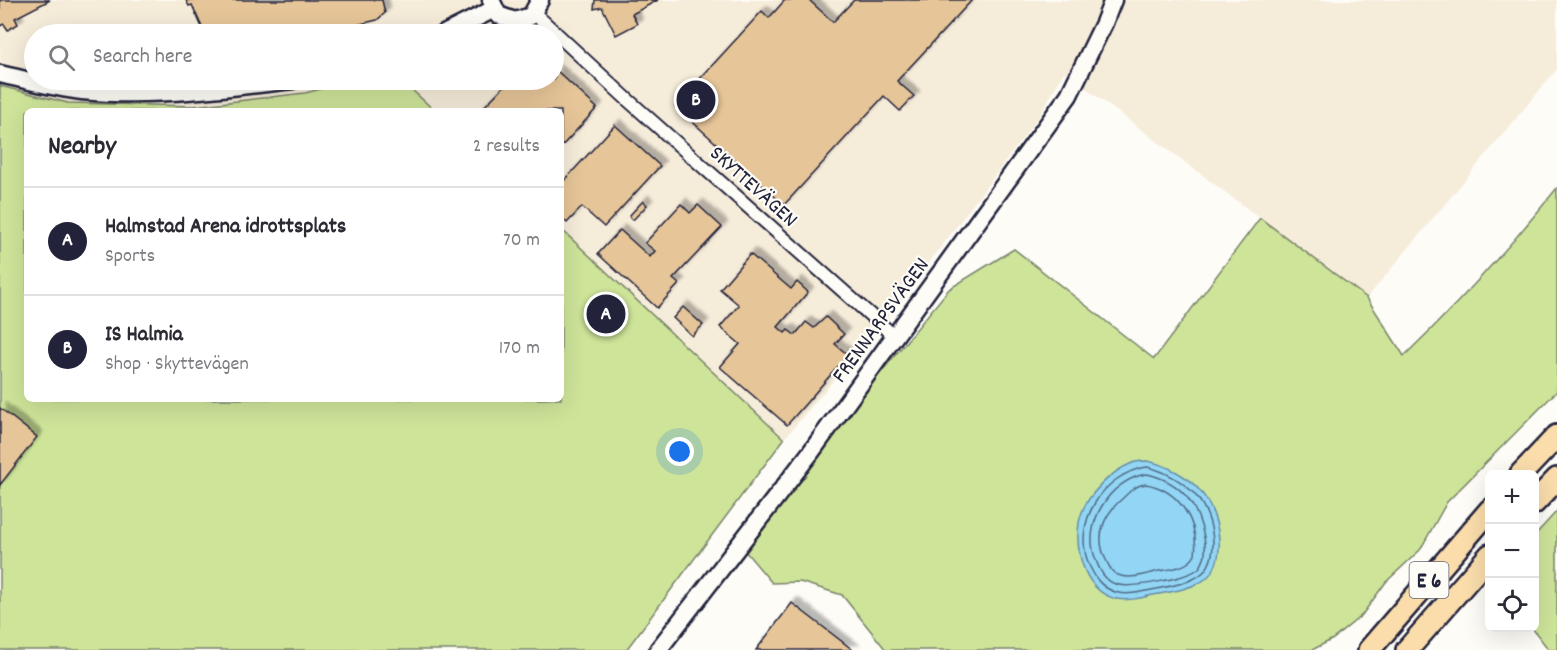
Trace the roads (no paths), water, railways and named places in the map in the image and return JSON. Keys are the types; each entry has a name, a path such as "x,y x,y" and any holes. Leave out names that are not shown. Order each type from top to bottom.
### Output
{"highway":[{"path":"1525,470 1557,436"},
{"path":"1539,498 1557,479"},
{"name":"E 6","path":"1369,650 1485,516"},
{"name":"E 6","path":"1407,650 1485,561"}],"street":[{"name":"FRENNARPSVÄGEN","path":"658,650 811,452 1069,95 1113,0"},
{"path":"460,24 493,4 501,17 515,21 525,20 537,7"},
{"name":"SKYTTEVÄGEN","path":"537,7 554,24"},
{"name":"SKYTTEVÄGEN","path":"564,35 628,100 895,338"},
{"path":"0,74 24,79"},
{"path":"74,90 135,94 210,90"}],"water":[{"path":"1139,461 1147,461 1177,472 1201,492 1208,502 1217,526 1219,552 1210,574 1195,585 1140,598 1117,599 1105,595 1095,587 1088,576 1079,550 1079,524 1085,505 1109,478 1123,467"}],"place":[{"name":"IS Halmia","path":"696,100"},
{"name":"Halmstad Arena idrottsplats","path":"606,314"}]}
